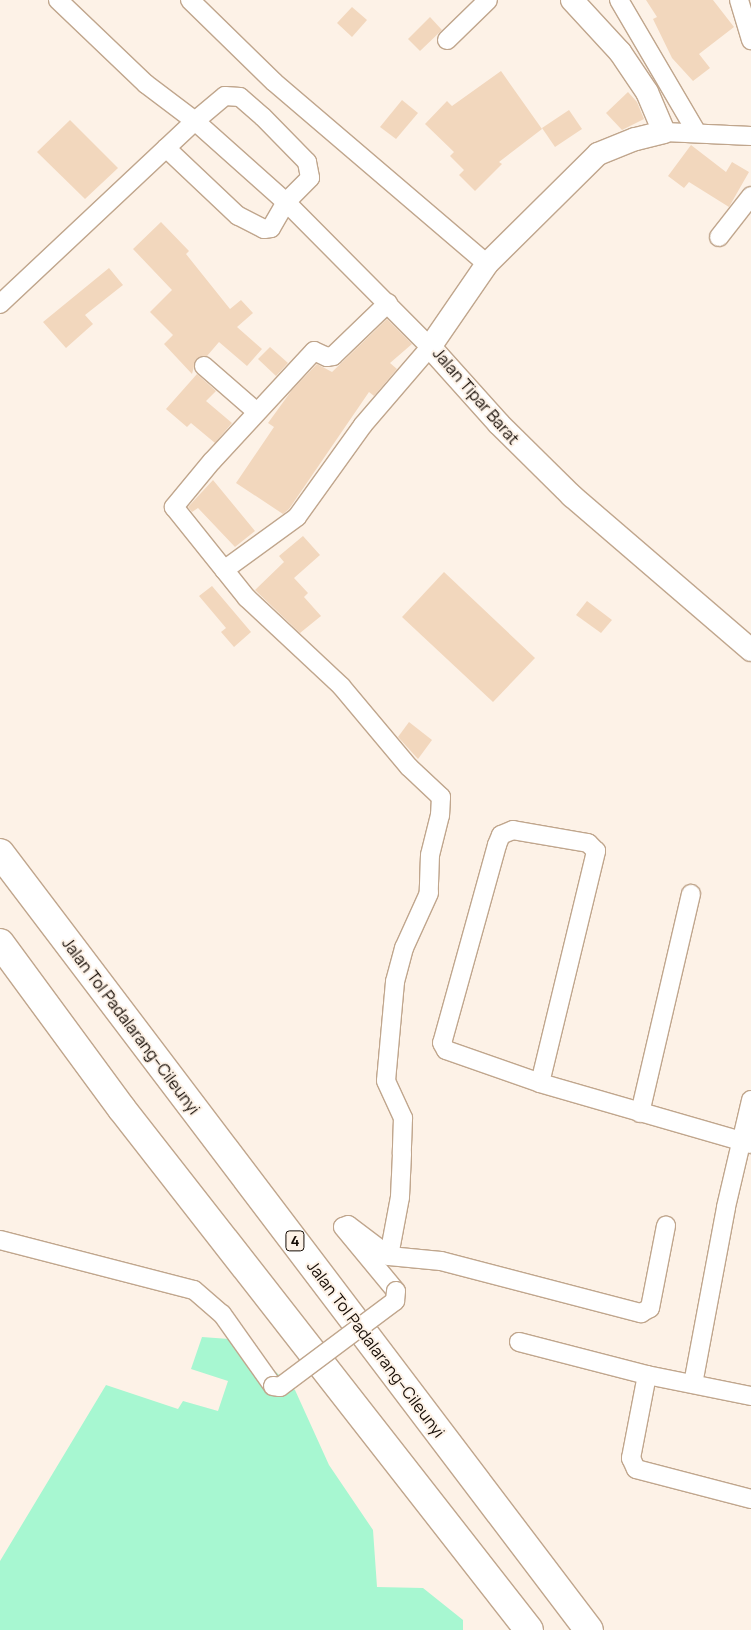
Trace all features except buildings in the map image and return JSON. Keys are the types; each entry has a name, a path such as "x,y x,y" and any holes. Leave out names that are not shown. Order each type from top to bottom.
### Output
{"highway":[{"name":"Jalan Tol Padalarang–Cileunyi","path":"0,853 589,1630"},
{"path":"0,943 122,1109 529,1630"}],"street":[{"path":"58,0 146,84 195,121 286,202 430,347 363,425 297,517 224,570"},
{"path":"190,0 274,82 487,264"},
{"path":"447,40 488,0"},
{"path":"572,0 625,60 647,92 664,132 751,136"},
{"path":"619,0 697,133"},
{"path":"739,0 751,40"},
{"path":"0,304 166,148 195,121 226,96 245,100 307,162 311,172 310,178 286,202 271,228 257,227 238,216 166,148"},
{"name":"Jalan Tipar Barat","path":"664,132 635,139 598,154 487,264 430,347 499,424 572,496 751,650"},
{"path":"719,238 751,196"},
{"path":"388,303 333,356 327,358 314,351 257,412 174,507 224,570 278,629 341,686 409,767 441,797 440,815 430,856 429,893 404,948 395,982 386,1081 403,1118 400,1197 389,1256"},
{"path":"204,366 257,412"},
{"path":"540,1083 596,851 588,843 513,830 502,835 496,845 442,1043 451,1054 540,1083 747,1143"},
{"path":"640,1113 691,894"},
{"path":"693,1384 726,1207 747,1143 751,1100"},
{"path":"0,1240 194,1290 222,1314 273,1386 280,1387 395,1301 396,1292 343,1227 348,1225 389,1256 451,1263 641,1313 650,1308 666,1226"},
{"path":"519,1342 647,1375 751,1396"},
{"path":"647,1375 631,1458 636,1469 751,1499"}],"green space":[{"path":"202,1337 229,1339 259,1356 295,1390 329,1465 373,1530 377,1587 423,1588 463,1620 463,1630 0,1630 0,1561 106,1385 178,1409 183,1401 218,1411 228,1381 191,1369"}]}
